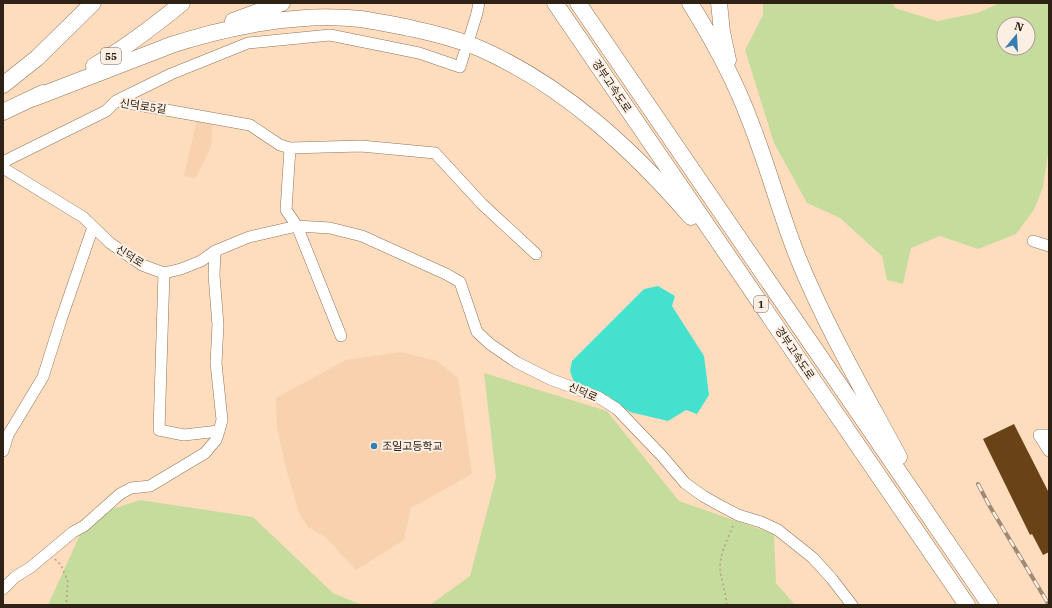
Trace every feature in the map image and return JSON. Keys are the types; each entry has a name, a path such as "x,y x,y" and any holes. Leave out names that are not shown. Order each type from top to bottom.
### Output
{"highway":[{"path":"3,85 37,58 93,3"},
{"name":"55","path":"3,112 34,98 114,54 182,3"},
{"path":"34,98 282,3"},
{"name":"경부고속도로","path":"555,3 967,605"},
{"name":"경부고속도로","path":"578,3 990,605"},
{"path":"690,3 716,49 740,98 758,141 786,227 812,291 833,334 941,534"},
{"path":"719,3 726,52 740,98"},
{"path":"165,47 205,34 242,26 283,21 340,18 360,19 402,26 479,48 515,66 546,85 608,132 676,199 751,289"}],"street":[{"path":"470,36 478,13 479,3"},
{"path":"116,101 171,74 248,43 330,35 419,53 460,67 464,54"},
{"name":"신덕로5길","path":"3,162 106,111 116,101 250,125 280,146 290,148"},
{"path":"341,336 297,226 286,210 290,148 361,146 435,153 482,204 536,254"},
{"name":"신덕로","path":"3,168 83,217 110,244 142,266 164,273 181,269 201,261 215,252 249,237 297,226 330,228 362,236 446,274 460,282 477,332 490,344 516,362 550,378 598,397 617,409 685,484 703,496 738,515 761,522 778,530 813,558 832,578 852,605"},
{"path":"3,451 8,435 44,377 61,320 93,227"},
{"path":"1033,241 1049,246"},
{"path":"3,589 15,577 31,567 73,532 84,526 120,494 131,488 150,486 205,453 216,440 222,420 216,363 218,325 214,275 215,252"},
{"path":"164,273 159,430 184,435 219,431"},
{"path":"1049,435 1039,435 1049,451"}],"path":[{"path":"727,605 723,592 720,568 722,556 738,515"},
{"path":"48,552 61,565 68,582 66,605"}],"shaded area":[{"path":"198,115 213,117 211,147 195,179 184,176"},
{"name":"조일고등학교","path":"401,352 437,361 458,378 472,474 411,508 404,540 356,570 325,537 308,527 299,513 285,465 277,427 276,398 346,360"}],"green space":[{"path":"763,3 893,3 895,8 937,21 977,13 1000,3 1049,3 1049,147 1043,187 1034,210 1016,234 978,249 940,236 911,248 903,284 887,280 882,256 840,218 807,203 774,143 745,50 763,15"},
{"path":"484,373 607,411 679,501 774,534 776,583 795,605 430,605 470,576 496,477"},
{"path":"140,500 253,517 333,593 362,605 48,605 88,517"}],"water":[{"path":"658,286 675,296 672,306 704,356 709,395 697,414 686,410 668,421 630,412 608,396 575,385 570,371 572,361 644,289"}],"building":[{"path":"1014,424 1049,493 1049,552 1043,555 1032,534 1030,535 983,439"}],"railway":[{"path":"978,484 1049,605"}],"place":[{"name":"조일고등학교","path":"374,446"}]}
